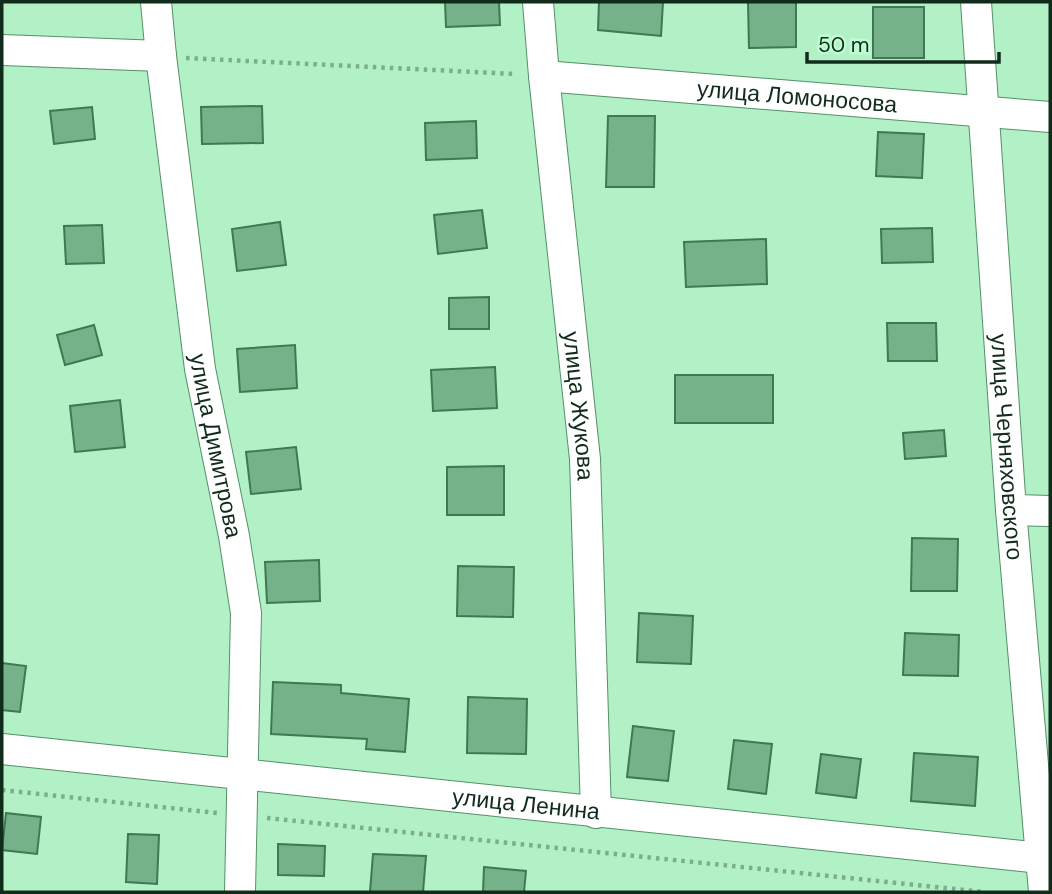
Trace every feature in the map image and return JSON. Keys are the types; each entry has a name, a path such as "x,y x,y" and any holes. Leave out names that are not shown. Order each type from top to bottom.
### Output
{"street":[{"name":"улица Димитрова","path":"156,2 200,369 234,536 246,613 245,774 240,892"},
{"name":"улица Жукова","path":"538,2 585,458 596,813"},
{"name":"улица Черняховского","path":"976,2 1011,510 1046,859 1044,892"},
{"path":"2,50 161,56"},
{"name":"улица Ломоносова","path":"544,76 1050,117"},
{"path":"1011,510 1050,511"},
{"name":"улица Ленина","path":"2,750 1046,859"}],"path":[{"path":"161,56 544,76"},
{"path":"2,790 984,892"}],"building":[{"path":"445,2 499,2 500,25 446,27"},
{"path":"599,2 663,2 661,36 598,30"},
{"path":"748,2 796,2 796,47 749,48"},
{"path":"873,7 924,7 924,58 873,58"},
{"path":"262,106 263,143 202,144 201,107"},
{"path":"92,107 95,139 54,144 50,111"},
{"path":"608,116 655,116 654,187 606,187"},
{"path":"476,121 477,158 426,160 425,123"},
{"path":"878,132 924,134 922,178 876,176"},
{"path":"482,210 487,248 438,254 434,215"},
{"path":"280,222 286,265 237,271 232,229"},
{"path":"102,225 104,263 66,264 64,226"},
{"path":"932,228 933,262 882,263 881,229"},
{"path":"766,239 767,284 686,287 684,242"},
{"path":"489,297 489,329 449,329 449,298"},
{"path":"887,323 936,323 937,361 888,361"},
{"path":"94,325 102,355 65,365 57,335"},
{"path":"295,345 297,388 240,392 237,349"},
{"path":"495,367 497,408 433,411 431,370"},
{"path":"675,375 773,375 773,423 675,423"},
{"path":"120,400 125,447 75,452 70,406"},
{"path":"944,430 946,456 905,459 903,433"},
{"path":"296,447 301,489 251,494 246,452"},
{"path":"504,466 504,515 447,515 447,467"},
{"path":"912,538 958,539 957,591 911,591"},
{"path":"319,560 320,601 267,603 265,562"},
{"path":"458,566 514,567 513,617 457,616"},
{"path":"639,613 693,616 691,664 637,662"},
{"path":"905,633 959,635 958,676 903,675"},
{"path":"2,663 26,666 20,712 2,710"},
{"path":"273,682 341,685 341,693 409,699 405,752 366,749 367,739 271,734"},
{"path":"468,697 527,699 526,754 467,753"},
{"path":"633,726 674,731 668,781 627,777"},
{"path":"734,740 772,744 766,794 728,789"},
{"path":"914,753 978,757 975,806 911,801"},
{"path":"821,754 861,759 856,798 816,793"},
{"path":"6,813 41,817 37,854 2,850"},
{"path":"128,834 159,835 157,884 126,882"},
{"path":"278,844 325,846 324,876 278,875"},
{"path":"373,854 426,856 423,892 370,892"},
{"path":"484,867 526,871 524,892 483,892"}]}
